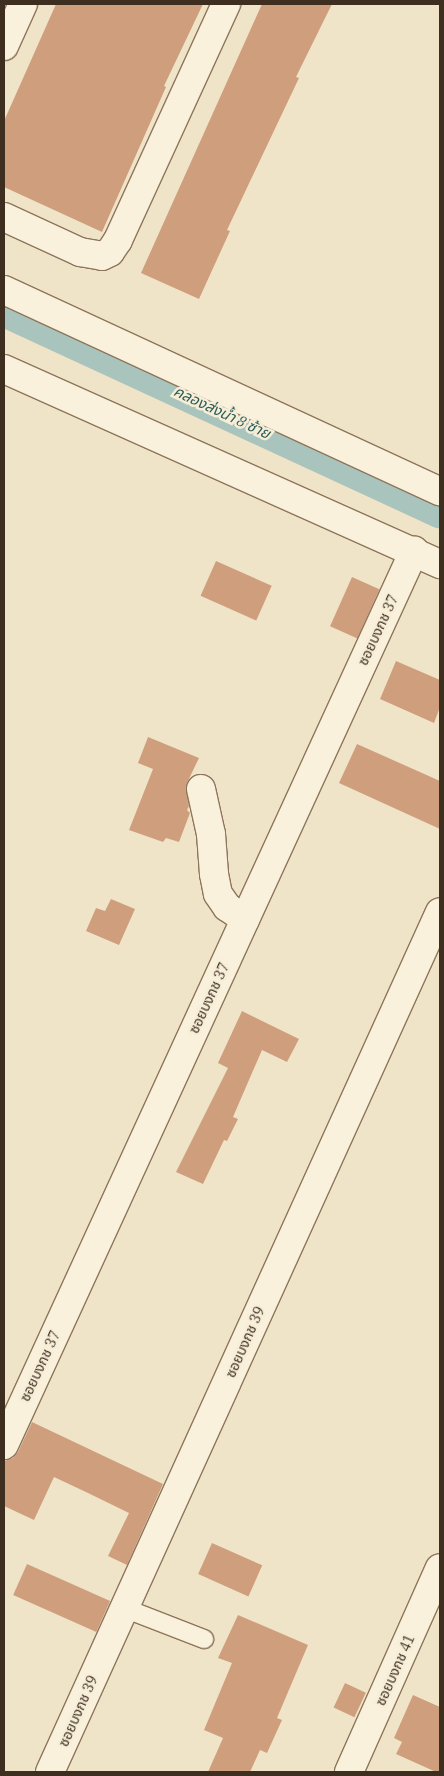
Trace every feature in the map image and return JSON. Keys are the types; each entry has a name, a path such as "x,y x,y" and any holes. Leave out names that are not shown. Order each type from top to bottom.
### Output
{"street":[{"path":"4,46 24,4"},
{"path":"4,217 80,252 102,256 110,252 118,240 226,4"},
{"path":"4,290 440,491"},
{"path":"5,372 440,564"},
{"name":"ซอยบงกช 37","path":"4,1445 414,552"},
{"path":"201,789 211,834 214,874 218,894 227,906 245,919"},
{"name":"ซอยบงกช 39","path":"50,1772 440,912"},
{"name":"ซอยบงกช 41","path":"349,1772 440,1568"}],"lane":[{"path":"124,1608 204,1639"}],"building":[{"path":"56,4 203,4 164,86 166,87 102,232 4,187 4,121"},
{"path":"262,4 332,4 296,77 299,78 227,230 230,231 199,299 141,273"},
{"path":"216,561 272,586 256,621 201,596"},
{"path":"352,577 379,589 357,639 330,626"},
{"path":"396,661 440,680 440,707 434,723 380,699"},
{"path":"148,737 199,758 186,785 189,806 187,810 190,813 179,842 166,838 163,842 129,830 153,769 138,763"},
{"path":"357,744 440,781 440,829 339,783"},
{"path":"111,899 135,909 119,945 86,931 96,908 105,911"},
{"path":"242,1011 299,1039 287,1062 262,1050 233,1117 238,1119 227,1141 224,1140 203,1184 176,1172 228,1068 218,1063"},
{"path":"32,1422 163,1484 127,1565 108,1556 129,1513 88,1493 54,1477 34,1520 4,1506 4,1461 13,1458 18,1452"},
{"path":"212,1543 262,1565 248,1596 198,1574"},
{"path":"27,1564 110,1601 96,1632 13,1595"},
{"path":"238,1615 308,1645 277,1718 282,1720 267,1753 260,1750 250,1772 208,1772 223,1738 204,1730 232,1663 218,1658"},
{"path":"345,1683 366,1693 354,1717 334,1707"},
{"path":"413,1695 440,1707 440,1772 436,1772 396,1754 402,1742 394,1738"}],"waterway":[{"name":"คลองส่งน้ำ 8 ซ้าย","path":"4,312 440,513"}]}
